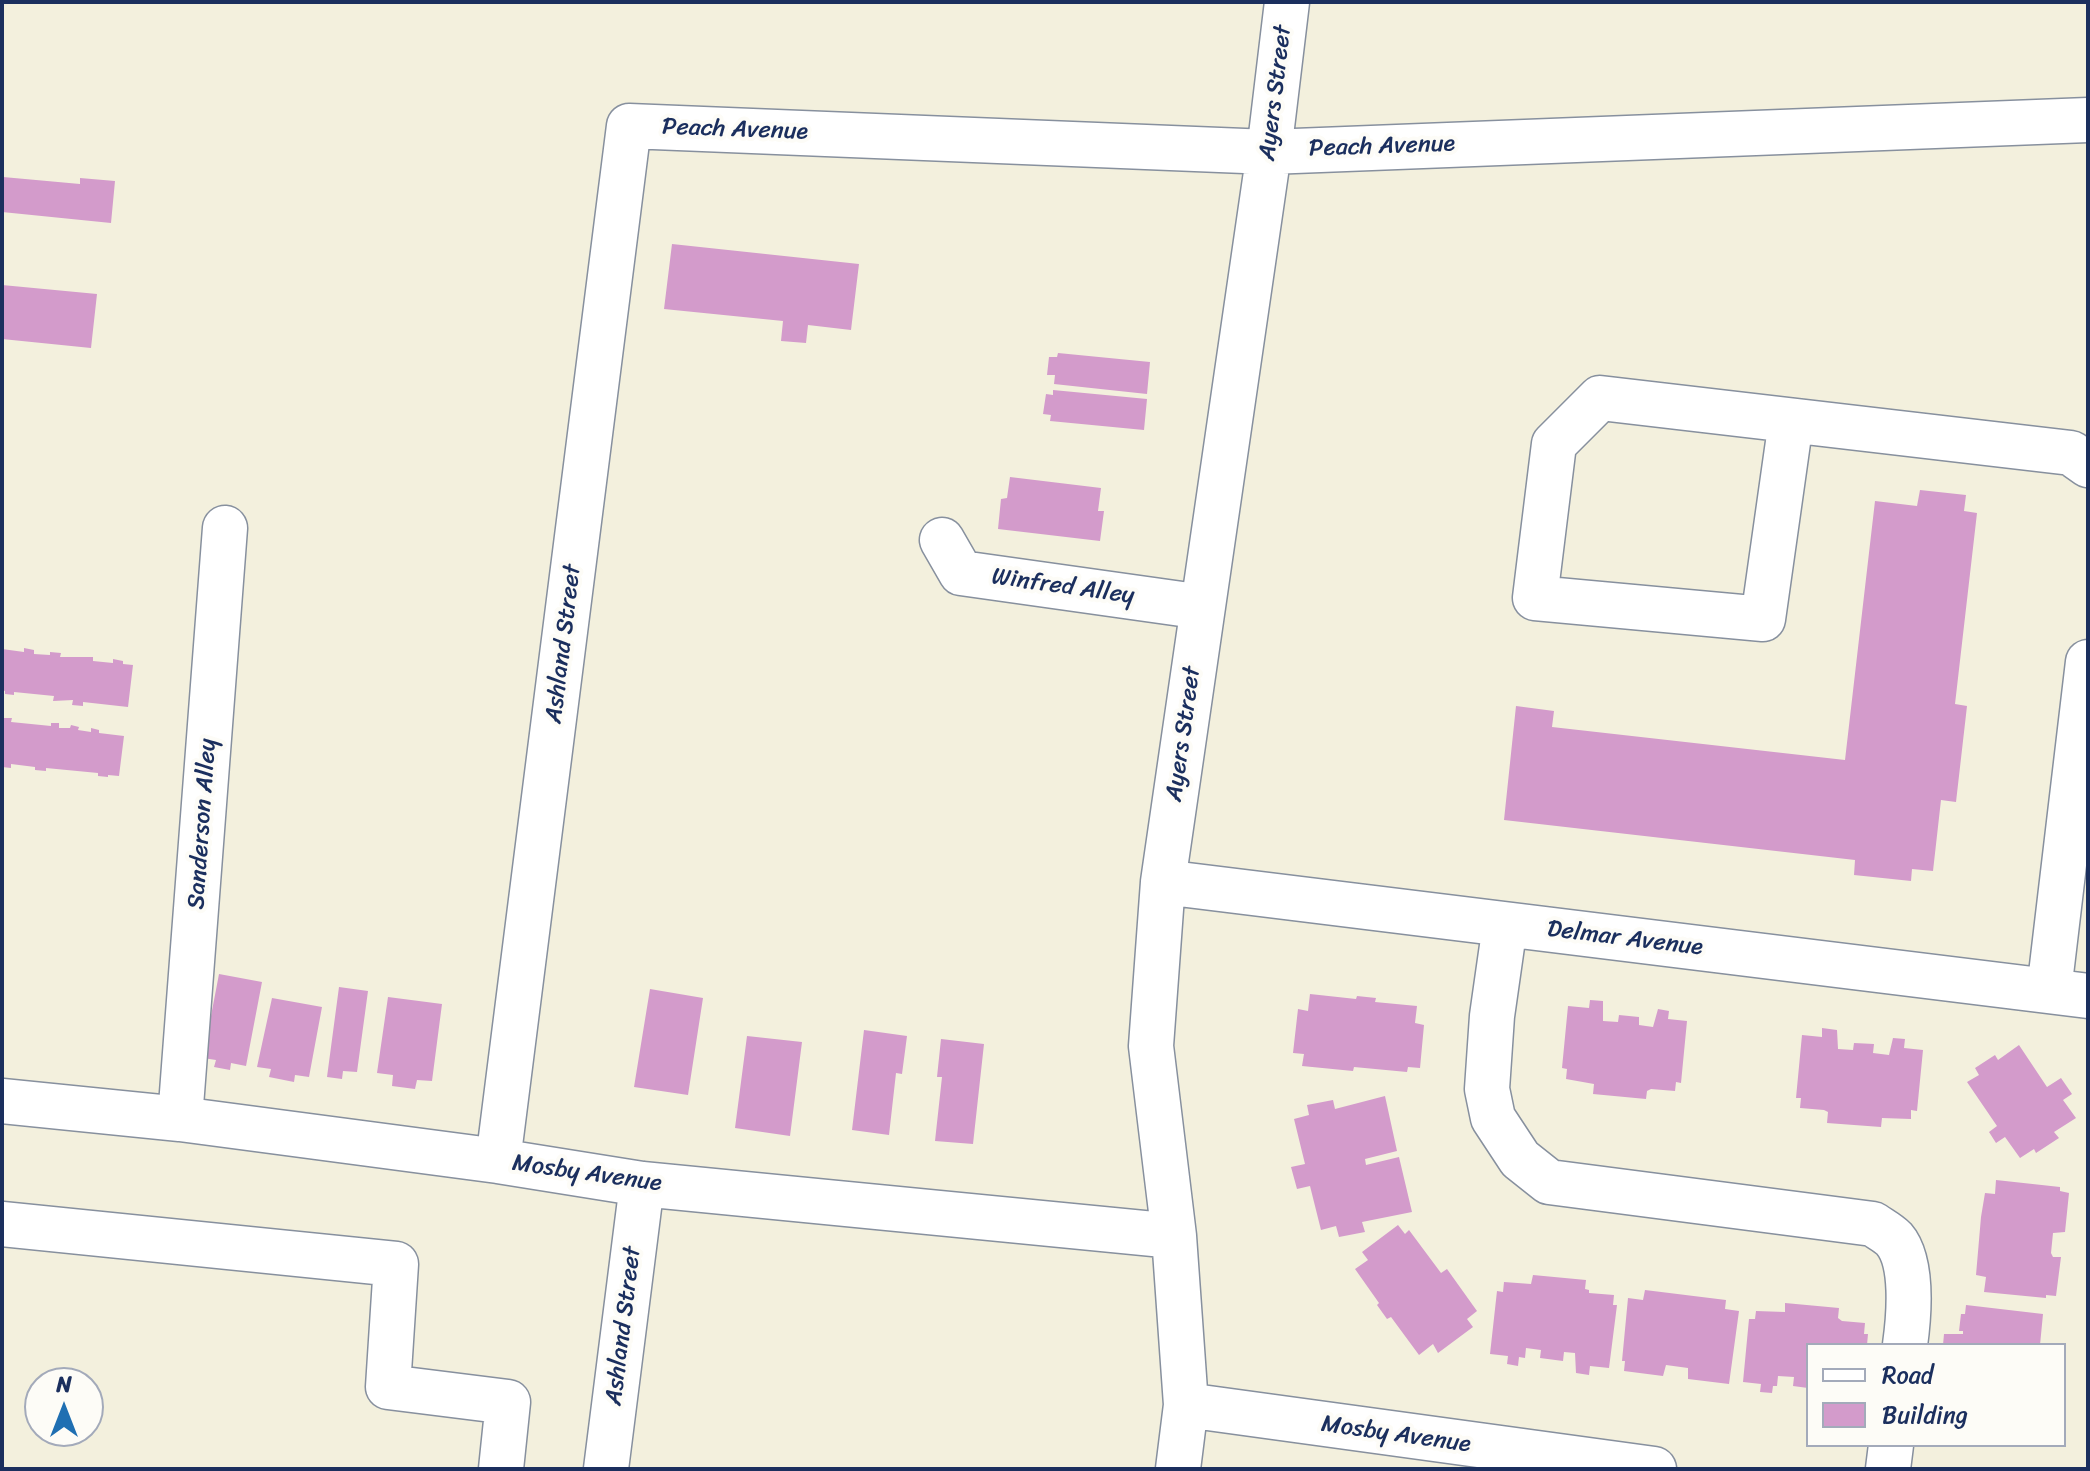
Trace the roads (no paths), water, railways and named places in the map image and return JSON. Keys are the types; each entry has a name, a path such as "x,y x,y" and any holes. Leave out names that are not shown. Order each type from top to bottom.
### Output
{"street":[{"name":"Ayers Street","path":"1178,1469 1186,1405 1174,1236 1151,1046 1163,882 1269,152 1287,2"},
{"name":"Peach Avenue","path":"629,126 1269,152 2088,120"},
{"name":"Ashland Street","path":"498,1161 629,126"},
{"path":"1791,421 1763,619 1535,598 1554,444 1600,398 2071,453 2088,465"},
{"name":"Sanderson Alley","path":"180,1119 225,528"},
{"name":"Winfred Alley","path":"942,540 961,573 1203,607"},
{"path":"2068,994 2088,662"},
{"name":"Delmar Avenue","path":"1163,882 2068,994"},
{"path":"1505,925 1492,1016 1487,1089 1493,1118 1520,1159 1549,1182 1873,1224 1895,1240 1907,1265 1905,1343"},
{"name":"Mosby Avenue","path":"2,1101 180,1119 498,1161 642,1184 1174,1236"},
{"name":"Ashland Street","path":"606,1469 642,1184"},
{"path":"2,1224 396,1264 388,1387 508,1402 501,1469"},
{"name":"Mosby Avenue","path":"1186,1405 1464,1457 1654,1469"},
{"path":"1888,1469 1891,1447"}]}
